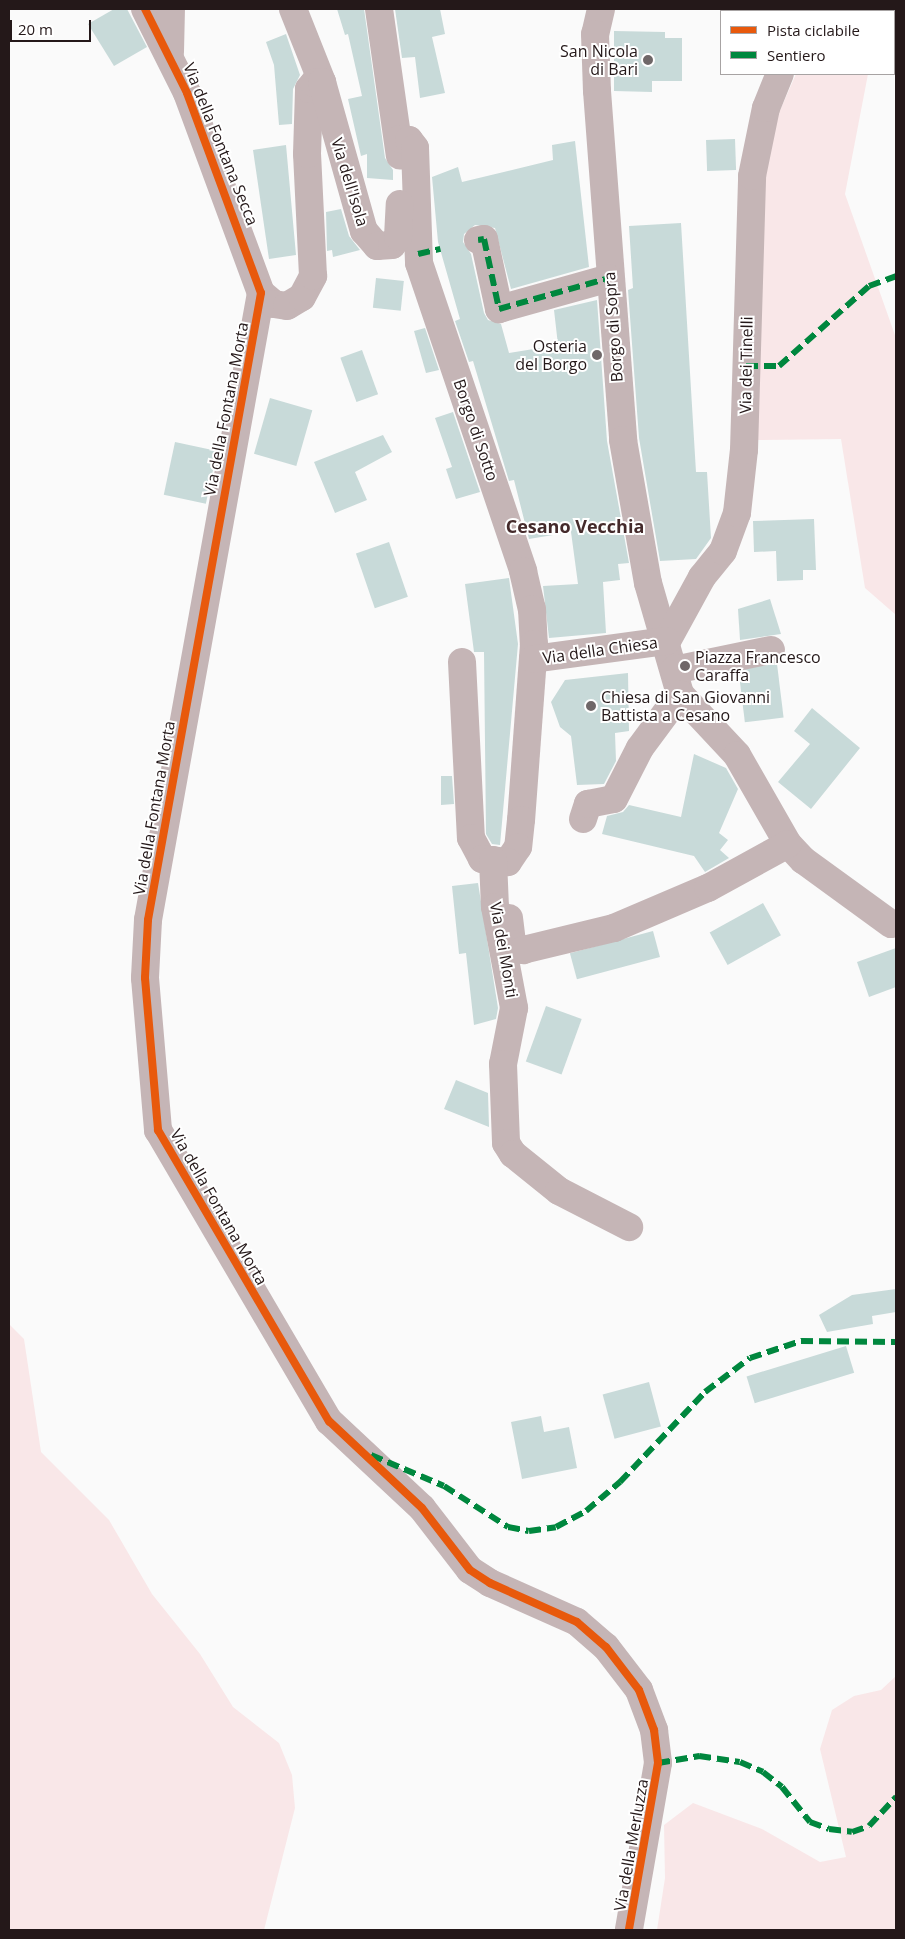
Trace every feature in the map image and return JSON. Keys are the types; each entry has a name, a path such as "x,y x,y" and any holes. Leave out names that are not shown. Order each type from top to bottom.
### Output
{"street":[{"name":"Via della Fontana Secca","path":"145,9 170,53 244,236 262,293"},
{"path":"170,53 171,9"},
{"name":"Via dell'Isola","path":"293,9 322,82 364,231 377,246 392,245 398,237 400,140"},
{"path":"379,9 400,140"},
{"name":"Borgo di Sopra","path":"601,9 595,47 609,278 631,501 648,583 667,641"},
{"name":"Via dei Tinelli","path":"667,641 702,577 723,551 737,513 744,450 752,176 762,122 780,75"},
{"name":"Via dell'Isola","path":"262,293 274,304 287,306 302,297 311,282 309,89 322,82"},
{"name":"Borgo di Sotto","path":"400,140 409,140 415,148 429,251 523,571 532,610 532,659 519,840 501,861"},
{"path":"478,240 484,238 499,309 609,278"},
{"name":"Via della Fontana Morta","path":"262,293 148,920 145,978 158,1130 330,1421 422,1508 470,1570 490,1583 570,1617 606,1647 644,1700 658,1763"},
{"path":"667,641 677,682 737,755 788,844 829,883 891,924"},
{"name":"Via della Chiesa","path":"532,659 667,641"},
{"path":"583,819 588,804 614,799 677,682 771,650"},
{"path":"462,662 471,838 476,855 501,861 510,936 516,948 523,950 614,928 708,888 788,844"},
{"name":"Via dei Monti","path":"501,861 496,915 514,1008 503,1064 506,1143 558,1191 629,1227"},
{"name":"Via della Merluzza","path":"629,1930 658,1763"}],"shaded area":[{"path":"796,75 868,75 845,194 896,338 896,615 865,588 841,439 755,440 760,207 770,133"},
{"path":"9,1324 24,1339 41,1452 109,1520 152,1594 200,1654 233,1707 279,1743 292,1775 295,1808 264,1930 9,1930"},
{"path":"896,1676 896,1930 657,1930 665,1878 664,1825 693,1803 762,1829 820,1862 846,1857 820,1749 832,1710 854,1696 881,1690"}],"building":[{"path":"114,9 127,9 147,47 114,66 88,24"},
{"path":"337,9 364,9 385,158 393,170 393,180 367,178 367,154 361,156 348,99 362,96 348,34 345,35"},
{"path":"395,9 440,9 445,34 432,37 445,93 420,98 415,57 402,58"},
{"name":"San Nicola di Bari","path":"614,31 665,32 665,38 682,38 682,81 652,81 652,92 614,91"},
{"path":"286,34 300,75 293,89 292,124 279,125 274,65 266,42"},
{"path":"735,139 736,170 707,171 706,140"},
{"path":"575,141 589,267 511,289 495,228 475,225 464,234 463,242 471,254 484,313 488,320 501,324 509,353 558,345 554,310 597,300 607,441 629,563 618,564 620,580 603,582 606,633 549,638 543,586 578,584 571,532 529,539 514,480 509,481 473,361 469,362 455,321 460,319 438,242 432,177 458,167 462,182 553,160 552,145"},
{"path":"286,145 296,255 269,259 253,150"},
{"path":"341,209 349,236 360,250 333,257 332,250 327,251 326,212"},
{"path":"681,223 696,472 707,472 711,538 696,559 660,561 639,438 628,290 633,288 629,226"},
{"path":"376,278 404,281 401,311 373,308"},
{"path":"425,328 439,370 426,373 414,331"},
{"path":"362,350 378,394 356,402 340,358"},
{"path":"270,398 312,410 296,466 254,454"},
{"path":"453,412 480,492 456,499 446,469 452,467 435,418"},
{"path":"383,435 392,452 355,472 367,500 335,513 314,462"},
{"path":"175,442 217,451 206,504 164,495"},
{"path":"814,519 816,570 803,570 803,580 777,581 776,551 754,552 753,521"},
{"path":"389,542 408,597 375,608 356,553"},
{"path":"509,578 518,644 500,845 492,844 486,834 484,652 474,652 465,584"},
{"path":"770,599 781,634 740,640 738,609"},
{"path":"777,664 784,718 745,722 738,669"},
{"name":"Chiesa di San Giovanni Battista a Cesano","path":"628,673 629,731 615,733 616,761 604,784 577,785 571,736 560,727 551,702 565,680"},
{"path":"812,708 860,748 811,809 778,782 810,744 794,731"},
{"path":"694,754 726,768 738,789 719,833 728,840 720,850 729,858 705,872 694,856 602,834 607,816 623,812 629,805 681,817"},
{"path":"441,776 452,776 454,804 441,805"},
{"path":"478,883 498,1008 496,1019 474,1025 466,953 459,954 452,886"},
{"path":"763,903 781,935 728,965 710,933"},
{"path":"653,931 660,957 577,979 570,953"},
{"path":"896,948 896,987 869,997 857,962"},
{"path":"546,1006 582,1019 562,1074 526,1061"},
{"path":"456,1080 488,1093 489,1127 444,1109"},
{"path":"896,1289 896,1312 872,1316 873,1324 827,1332 819,1315 852,1295"},
{"path":"846,1346 854,1373 755,1403 747,1376"},
{"path":"649,1382 661,1426 615,1439 603,1394"},
{"path":"541,1416 544,1432 569,1427 577,1468 522,1479 511,1422"}],"marked path":[{"path":"478,240 484,239 499,309 609,278"},
{"path":"418,254 440,249"},
{"path":"746,366 779,366 869,286 896,276"},
{"path":"371,1455 444,1486 508,1527 529,1531 556,1527 586,1511 620,1482 705,1392 750,1358 801,1341 896,1342"},
{"path":"658,1763 699,1756 740,1762 763,1772 782,1787 810,1822 829,1829 852,1832 869,1826 896,1797"}],"cycle path":[{"path":"145,9 187,93 261,293 148,920 145,978 158,1130 329,1421 422,1508 470,1570 490,1583 577,1622 606,1647 639,1690 654,1730 658,1763 629,1930"}],"place":[{"name":"San Nicola di Bari","path":"648,60"},
{"name":"Osteria del Borgo","path":"597,355"},
{"name":"Piazza Francesco Caraffa","path":"685,666"},
{"name":"Chiesa di San Giovanni Battista a Cesano","path":"591,706"}],"district":[{"name":"Cesano Vecchia","path":"575,526"}]}
